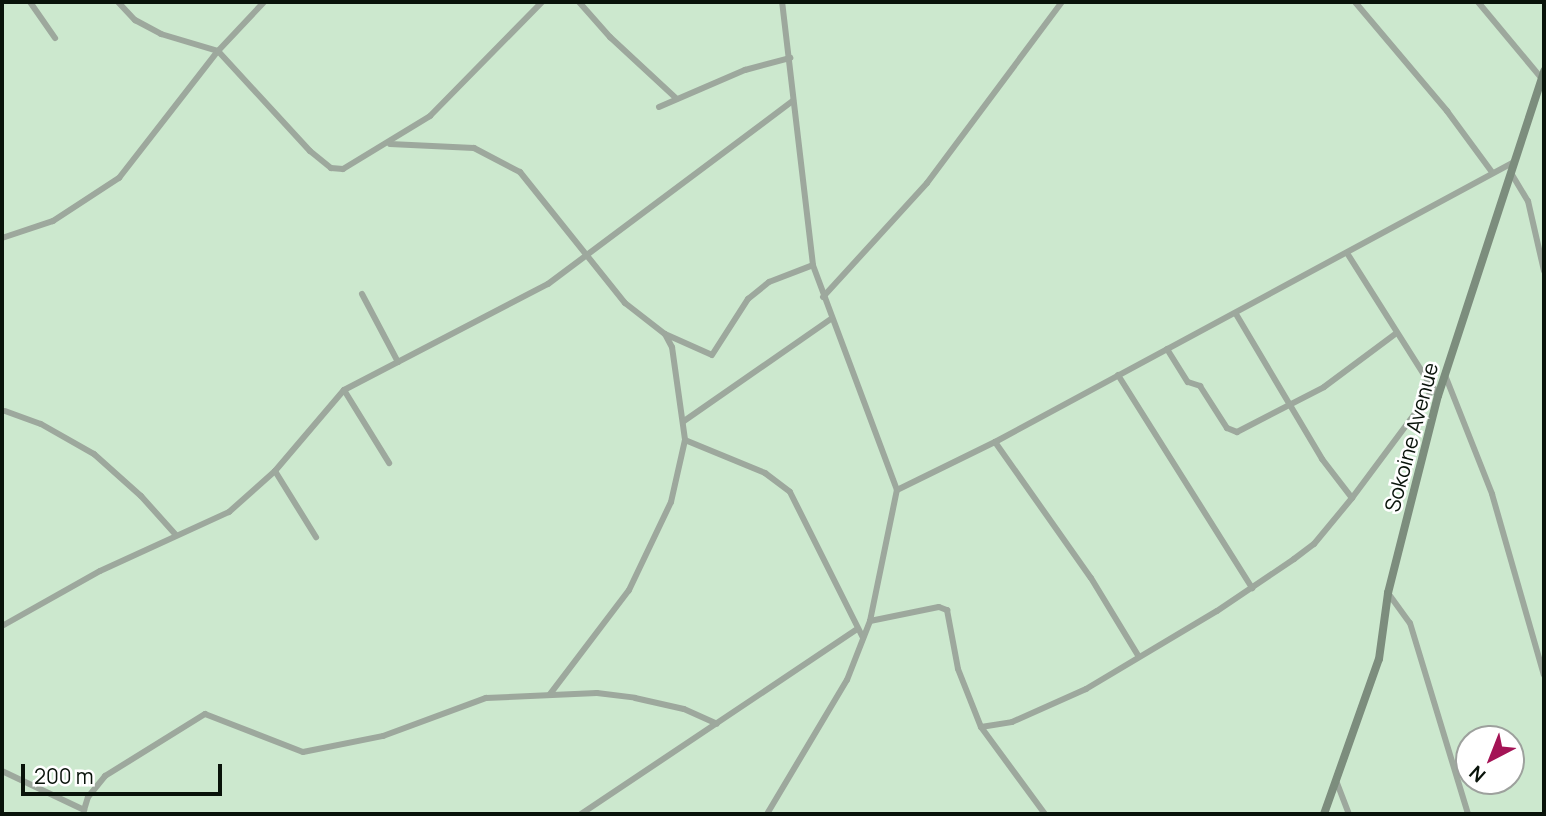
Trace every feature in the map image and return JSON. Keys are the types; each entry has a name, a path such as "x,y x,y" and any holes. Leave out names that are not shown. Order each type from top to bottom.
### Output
{"street":[{"path":"30,2 55,38"},
{"path":"118,2 135,20 161,34 218,51 310,151 331,168 343,169 390,144 446,101 480,60 542,2"},
{"path":"2,238 53,221 119,178 218,51 264,2"},
{"path":"579,2 610,37 677,99"},
{"path":"767,814 829,715 870,621 897,490 813,265 782,2"},
{"path":"823,297 927,183 1062,2"},
{"path":"1355,2 1447,111 1492,172"},
{"path":"1478,2 1544,77"},
{"path":"659,107 745,70 790,58"},
{"name":"Sokoine Avenue","path":"1324,814 1379,659 1388,593 1436,392 1446,375 1544,77"},
{"path":"2,626 176,535 217,520 275,471 344,390 520,300 793,101"},
{"path":"390,144 452,144 498,157 520,172 588,253 625,303 665,334 712,355 748,299 769,282 813,265"},
{"path":"897,490 995,442 1236,314 1514,162"},
{"path":"1511,173 1528,201 1544,271"},
{"path":"981,727 1035,713 1139,657 1252,587 1314,544 1436,392 1395,334 1348,253"},
{"path":"362,294 398,362"},
{"path":"1236,314 1289,406 1352,498"},
{"path":"684,421 831,318"},
{"path":"550,694 606,624 647,561 671,502 685,440 676,364 665,334"},
{"path":"1167,349 1188,382 1203,390 1232,432 1324,387 1395,334"},
{"path":"1118,375 1252,587"},
{"path":"1446,375 1492,494 1544,675"},
{"path":"344,390 389,463"},
{"path":"5,411 41,424 94,454 141,496 176,535"},
{"path":"685,440 765,473 790,492 802,508 856,630 863,638"},
{"path":"995,442 1091,578 1139,657"},
{"path":"275,471 316,537"},
{"path":"1388,593 1410,623 1468,814"},
{"path":"870,621 939,607 947,610 958,669 981,727 1045,814"},
{"path":"582,814 856,630"},
{"path":"2,771 84,810 88,797 105,776 205,713 303,752 383,736 486,698 550,694 635,698 684,709 717,724"},
{"path":"1337,783 1349,814"}]}
